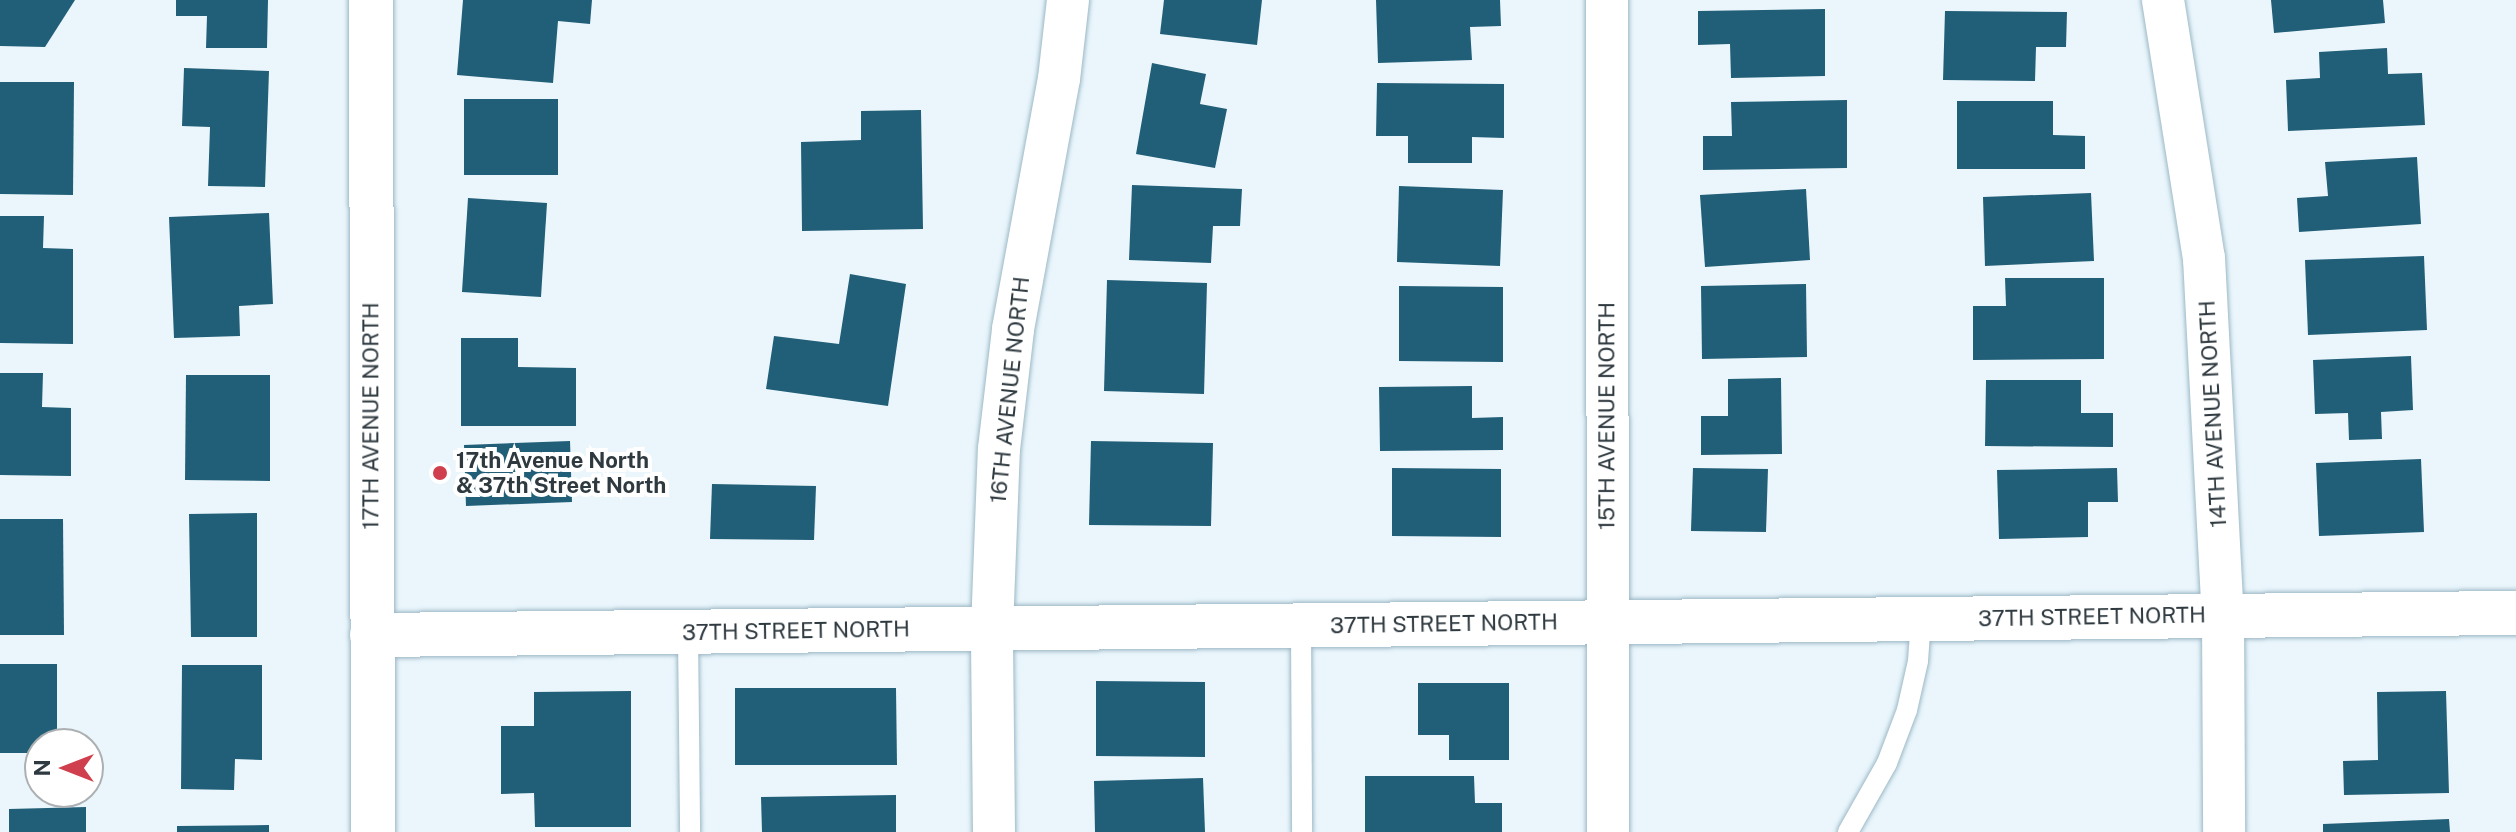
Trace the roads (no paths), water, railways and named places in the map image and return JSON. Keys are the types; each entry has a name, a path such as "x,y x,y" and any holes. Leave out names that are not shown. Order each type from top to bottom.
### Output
{"street":[{"name":"17TH AVENUE NORTH","path":"371,0 373,832"},
{"name":"16TH AVENUE NORTH","path":"994,832 992,629 999,449 1013,329 1059,79 1068,0"},
{"name":"15TH AVENUE NORTH","path":"1607,0 1608,832"},
{"name":"14TH AVENUE NORTH","path":"2163,0 2204,258 2223,616 2224,832"},
{"name":"37TH STREET NORTH","path":"372,635 2516,613"}],"lane":[{"path":"1848,832 1887,763 1907,710 1918,661 1921,619"},
{"path":"1301,625 1302,832"},
{"path":"688,632 690,832"}],"place":[{"name":"17th Avenue North & 37th Street North","path":"440,473"}]}
